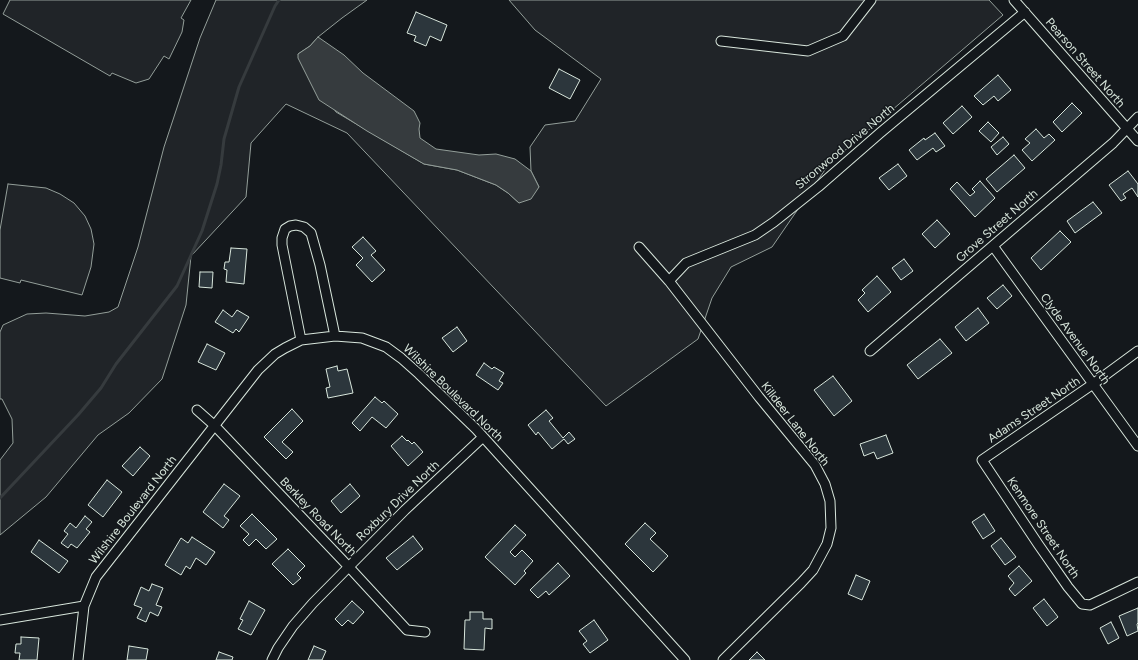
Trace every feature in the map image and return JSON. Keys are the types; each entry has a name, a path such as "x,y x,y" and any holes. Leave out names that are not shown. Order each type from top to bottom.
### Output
{"street":[{"path":"722,40 808,51 843,36 871,0"},
{"name":"Pearson Street North","path":"1014,0 1138,141"},
{"name":"Stronwood Drive North","path":"669,281 686,263 755,235 774,222 818,187 880,133 1025,12"},
{"name":"Grove Street North","path":"870,351 1128,129 1138,117"},
{"path":"301,340 282,245 282,238 285,229 296,225 304,227 310,233 320,265 335,336"},
{"name":"Clyde Avenue North","path":"993,246 1138,446"},
{"name":"Killdeer Lane North","path":"639,247 669,281 759,397 815,465 825,484 830,501 831,528 827,544 814,570 723,660"},
{"name":"Wilshire Boulevard North","path":"78,660 84,606 96,577 258,370 274,354 301,340 335,336 362,338 373,341 386,347 402,358 483,437 685,660"},
{"name":"Adams Street North","path":"982,460 1093,384 1138,351"},
{"name":"Berkley Road North","path":"197,410 215,426 407,630 425,632"},
{"name":"Roxbury Drive North","path":"272,660 278,648 293,626 348,566 483,437"},
{"name":"Kenmore Street North","path":"982,460 1038,544 1068,587 1082,604 1090,605 1138,582"},
{"path":"0,620 84,606"}],"shaded area":[{"path":"10,0 191,0 181,18 184,20 182,32 169,59 164,56 149,79 136,83 112,73 110,76 3,14"},
{"path":"216,0 367,0 342,18 318,37 310,46 298,54 336,112 424,164 457,170 496,185 519,203 539,187 531,171 530,147 545,125 575,121 601,79 535,30 509,0 989,0 1003,15 829,164 772,247 731,267 712,298 698,339 606,406 347,133 286,104 251,143 246,197 191,256 186,305 162,379 129,413 98,435 46,497 0,535 0,460 13,443 12,419 2,399 0,399 0,332 3,325 27,314 46,313 85,316 109,312 118,307 138,247 164,147 200,38"},
{"path":"318,37 344,55 363,73 414,111 420,123 420,138 436,149 479,155 496,154 515,159 531,171 539,187 531,199 519,203 496,185 457,170 424,164 367,131 319,100 298,58 298,54 310,46"},
{"path":"8,184 46,188 60,194 74,203 85,216 91,229 94,244 91,267 82,295 21,280 20,283 0,278 0,230"}],"building":[{"path":"416,12 447,25 441,41 430,36 426,46 414,41 416,36 407,33"},
{"path":"559,69 580,80 570,99 549,88"},
{"path":"998,75 1011,90 998,101 994,96 983,105 974,96"},
{"path":"1072,103 1082,113 1062,132 1053,122"},
{"path":"962,106 972,117 953,134 943,123"},
{"path":"988,122 999,133 991,142 979,131"},
{"path":"1036,129 1044,138 1049,134 1055,140 1032,161 1022,150 1030,143 1025,139"},
{"path":"935,133 945,146 936,152 933,148 917,160 909,150 924,138 925,140"},
{"path":"1003,137 1009,144 997,155 991,147"},
{"path":"1014,155 1025,168 997,192 986,179"},
{"path":"898,164 907,176 889,190 879,178"},
{"path":"1128,171 1138,184 1138,197 1132,188 1123,194 1126,198 1121,201 1109,185"},
{"path":"980,181 995,198 975,217 950,189 957,182 970,196 975,192 972,189"},
{"path":"1093,202 1102,213 1075,233 1067,221"},
{"path":"937,220 950,234 935,248 922,234"},
{"path":"1060,231 1071,242 1041,270 1031,258"},
{"path":"363,237 376,251 371,255 385,270 372,282 356,265 363,258 352,247"},
{"path":"231,248 247,249 244,284 226,282 227,270 224,269 225,262 229,262"},
{"path":"904,259 913,271 901,280 892,268"},
{"path":"200,272 213,272 212,288 199,287"},
{"path":"877,276 891,292 868,312 858,300 865,293 862,290"},
{"path":"1003,285 1012,296 997,309 987,298"},
{"path":"978,308 989,323 966,341 955,327"},
{"path":"223,310 232,317 237,310 249,317 239,332 236,329 233,333 215,322"},
{"path":"457,327 467,341 453,352 442,338"},
{"path":"940,339 952,353 918,379 907,365"},
{"path":"207,344 225,353 216,370 198,362"},
{"path":"484,363 492,369 494,367 504,373 499,381 503,383 498,390 476,375"},
{"path":"337,366 338,371 347,369 353,393 328,398 326,388 330,387 326,369"},
{"path":"833,376 852,401 834,416 814,390"},
{"path":"375,397 382,403 384,401 398,414 386,428 372,417 360,431 352,423"},
{"path":"292,409 303,421 282,442 293,452 286,459 264,437"},
{"path":"546,410 553,418 549,421 563,438 569,432 575,439 568,444 564,439 552,449 538,432 536,435 528,425"},
{"path":"886,435 893,453 877,459 874,452 864,456 860,444"},
{"path":"402,436 412,444 414,442 423,452 408,466 391,446"},
{"path":"140,447 150,456 133,476 122,466"},
{"path":"107,480 122,492 103,517 88,505"},
{"path":"224,484 240,496 224,516 229,520 223,528 203,512"},
{"path":"350,484 360,496 341,513 331,501"},
{"path":"252,514 277,539 266,549 256,539 249,546 243,540 249,534 240,526"},
{"path":"984,514 995,531 983,539 972,522"},
{"path":"85,516 92,522 86,529 90,532 77,548 71,544 68,548 61,543 68,534 64,531 70,523 76,528"},
{"path":"645,523 656,533 650,539 668,556 653,572 625,544"},
{"path":"515,525 526,535 510,552 515,557 522,550 533,561 524,571 526,573 515,585 485,557"},
{"path":"413,536 423,549 397,570 386,558"},
{"path":"192,537 215,552 206,565 196,558 190,569 186,566 181,575 165,565 181,538 188,543"},
{"path":"1001,538 1016,557 1005,565 991,546"},
{"path":"39,540 68,561 59,573 31,552"},
{"path":"288,549 305,566 297,574 301,578 293,585 272,564"},
{"path":"558,563 570,576 549,595 546,591 538,598 530,590"},
{"path":"1019,566 1032,581 1015,596 1009,589 1014,583 1008,576"},
{"path":"856,575 870,581 862,600 848,594"},
{"path":"152,584 163,588 156,605 162,607 158,616 150,612 146,622 137,618 142,608 134,605 141,587 149,591"},
{"path":"1044,599 1058,617 1047,626 1033,608"},
{"path":"249,601 265,610 251,635 238,629 243,620 240,619"},
{"path":"352,601 364,612 353,624 348,620 342,626 335,619"},
{"path":"1138,608 1138,631 1127,636 1119,616"},
{"path":"470,612 483,612 483,619 492,619 492,629 485,628 484,650 464,649 465,620 470,620"},
{"path":"594,620 608,640 590,653 583,644 587,641 579,631"},
{"path":"1111,622 1119,638 1108,644 1100,628"},
{"path":"21,637 39,638 37,660 19,660 20,653 15,653 16,644 21,644"},
{"path":"129,646 148,649 146,660 127,660"},
{"path":"314,646 326,651 322,660 308,660"},
{"path":"219,652 233,657 232,660 216,660"},
{"path":"757,652 765,660 749,660"}],"waterway":[{"path":"0,498 78,415 101,388 116,364 177,286 202,231 217,184 224,139 239,87 279,0"}]}
